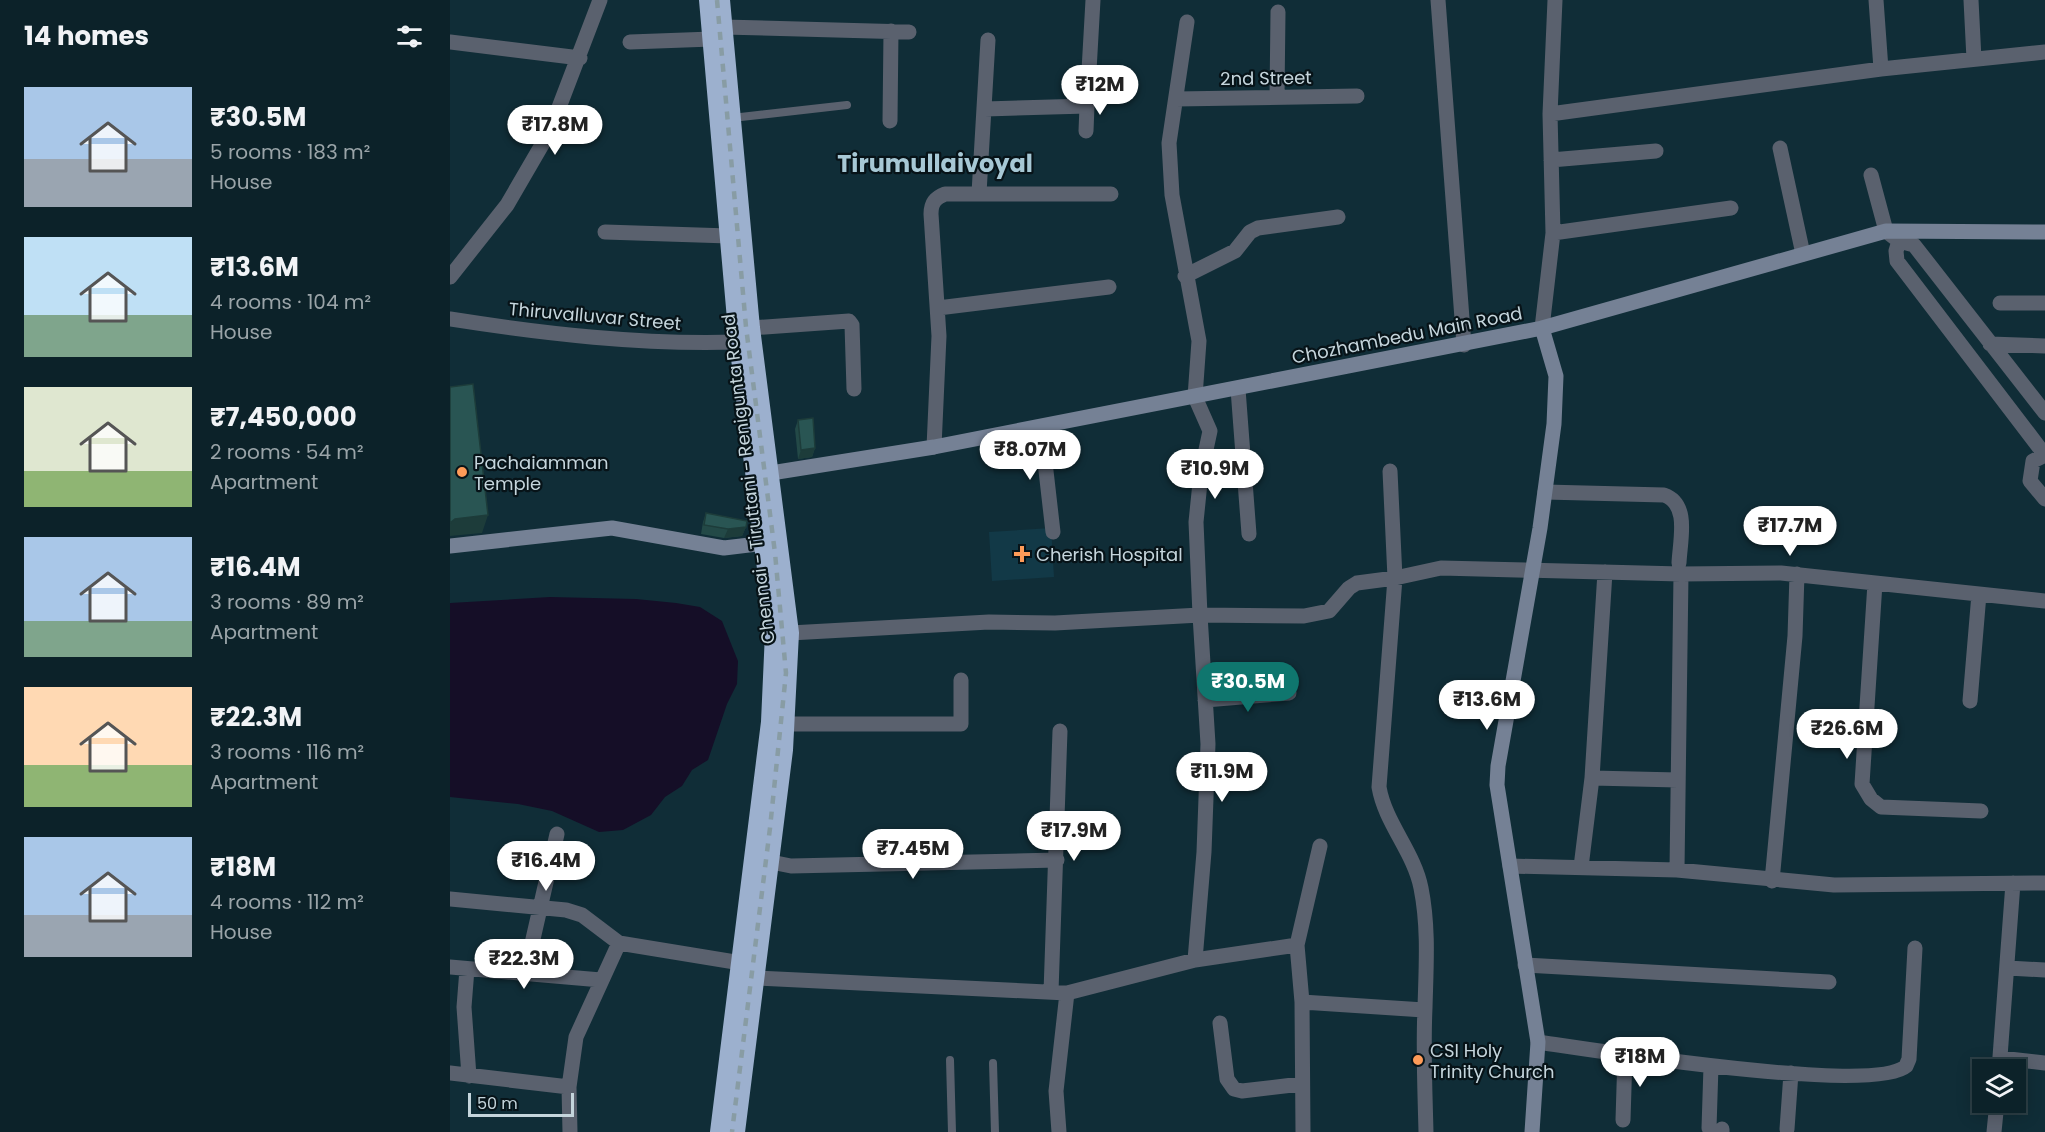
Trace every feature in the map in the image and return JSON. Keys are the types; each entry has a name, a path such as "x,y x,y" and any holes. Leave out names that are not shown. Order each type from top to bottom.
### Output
{"highway":[{"name":"Chennai - Tiruttani - Renigunta Road","path":"708,0 718,33 732,118 742,301 738,342 771,542 790,633 786,724 757,978 736,1132"},
{"name":"Chennai - Tiruttani - Renigunta Road","path":"719,1132 773,680 774,633 771,473 751,328 742,301 729,236 718,33 721,0"}],"street":[{"path":"450,277 507,205 550,131 580,58 600,0"},
{"path":"1086,131 1093,0"},
{"path":"1438,0 1464,345"},
{"path":"1532,1132 1538,1042 1497,785 1498,766 1545,492 1554,424 1556,376 1542,328 1553,233 1550,114 1556,0"},
{"path":"1876,0 1881,69"},
{"path":"1971,0 1974,59"},
{"path":"1277,96 1278,12"},
{"path":"1187,22 1168,143 1172,195 1185,276 1199,341 1195,397 1210,431 1201,473 1196,522 1208,744 1204,852 1195,960"},
{"path":"891,31 891,122"},
{"path":"630,42 718,33 909,32"},
{"path":"979,194 988,40"},
{"path":"450,42 580,58"},
{"path":"1550,114 1881,69 2045,52"},
{"name":"2nd Street","path":"1176,99 1357,96"},
{"path":"985,110 1087,106"},
{"path":"1780,148 1803,254"},
{"path":"1551,160 1656,151"},
{"path":"1871,175 1886,231 1899,241 1914,245 2045,413"},
{"path":"934,447 939,336 931,206 936,198 945,194 1111,194"},
{"path":"1553,233 1731,208"},
{"path":"1185,276 1235,251 1250,232 1258,228 1338,217"},
{"name":"Chozhambedu Main Road","path":"771,473 934,447 1464,345 1542,328 1886,231 2045,232"},
{"path":"605,232 729,236"},
{"path":"1899,241 1896,251 1897,261 2045,455 2033,461 2030,481 2045,500"},
{"path":"938,308 1109,287"},
{"path":"2000,303 2045,303"},
{"path":"1947,328 1966,309"},
{"name":"Thiruvalluvar Street","path":"450,319 528,331 670,343 738,342"},
{"path":"751,328 849,321 852,325 854,389"},
{"path":"1990,344 2045,345"},
{"path":"1238,389 1249,534"},
{"path":"1041,427 1053,532"},
{"path":"1390,471 1395,578 1379,787 1382,801 1413,862 1421,888 1427,953 1426,1132"},
{"path":"1545,492 1664,495 1673,498 1681,509 1677,870"},
{"path":"450,546 612,528 724,548 771,542"},
{"path":"790,633 989,622 1055,623 1200,615 1304,616 1329,611 1349,588 1358,583 1441,568 1605,572 1680,568 1797,574 2045,601"},
{"path":"1581,867 1592,778 1605,572"},
{"path":"1772,881 1795,636 1797,574"},
{"path":"1875,583 1862,784 1870,799 1881,807 1981,811"},
{"path":"1970,701 1979,594"},
{"path":"786,724 961,724 961,680"},
{"path":"1205,700 1289,693"},
{"path":"1051,992 1060,730"},
{"path":"1592,778 1678,780"},
{"path":"525,974 558,834"},
{"path":"1303,1132 1302,1002 1297,945 1320,846"},
{"path":"771,862 791,866 1057,860"},
{"path":"1510,866 1677,870 1772,881 1834,885 2045,884"},
{"path":"1999,1059 2013,883"},
{"path":"450,899 540,908 582,915 619,944 741,963"},
{"path":"570,1132 568,1087 576,1037 619,944"},
{"path":"757,978 1067,993 1195,960 1297,945"},
{"path":"1538,1042 1625,1055 1791,1073 1844,1076 1894,1073 1906,1066 1909,1059 1915,948"},
{"path":"1525,965 1829,982"},
{"path":"450,967 601,980"},
{"path":"2008,968 2045,970"},
{"path":"467,969 464,1007 470,1076"},
{"path":"1059,1132 1056,1091 1067,993"},
{"path":"1302,1002 1425,1010"},
{"path":"1220,1023 1227,1079 1234,1089 1242,1091 1301,1084"},
{"path":"1623,1120 1625,1055"},
{"path":"2026,1063 2045,1063"},
{"path":"1711,1065 1718,1130"},
{"path":"450,1073 568,1087"},
{"path":"1787,1129 1791,1073"},
{"path":"1994,1132 1995,1113"}],"lane":[{"path":"732,118 847,105"},
{"path":"950,1060 952,1132"},
{"path":"993,1063 995,1132"}],"shaded area":[{"name":"Cherish Hospital","path":"1051,528 1054,577 992,581 989,532"},
{"path":"550,597 636,599 700,607 722,621 738,661 737,684 727,704 708,760 692,770 682,786 665,797 651,815 623,830 599,832 552,811 518,804 450,797 450,603"}],"building":[{"name":"Pachaiamman Temple","path":"473,384 488,515 455,519 450,523 450,387"},
{"path":"813,418 815,448 801,450 798,420"},
{"path":"706,513 747,521 746,527 728,529 704,525"}],"railway":[{"path":"717,0 746,327 775,553 786,673 770,828 732,1132"}],"place":[{"name":"Pachaiamman Temple","path":"462,472"},
{"name":"Cherish Hospital","path":"1022,554"},
{"name":"CSI Holy Trinity Church","path":"1418,1060"}],"district":[{"name":"Tirumullaivoyal","path":"935,163"}]}
